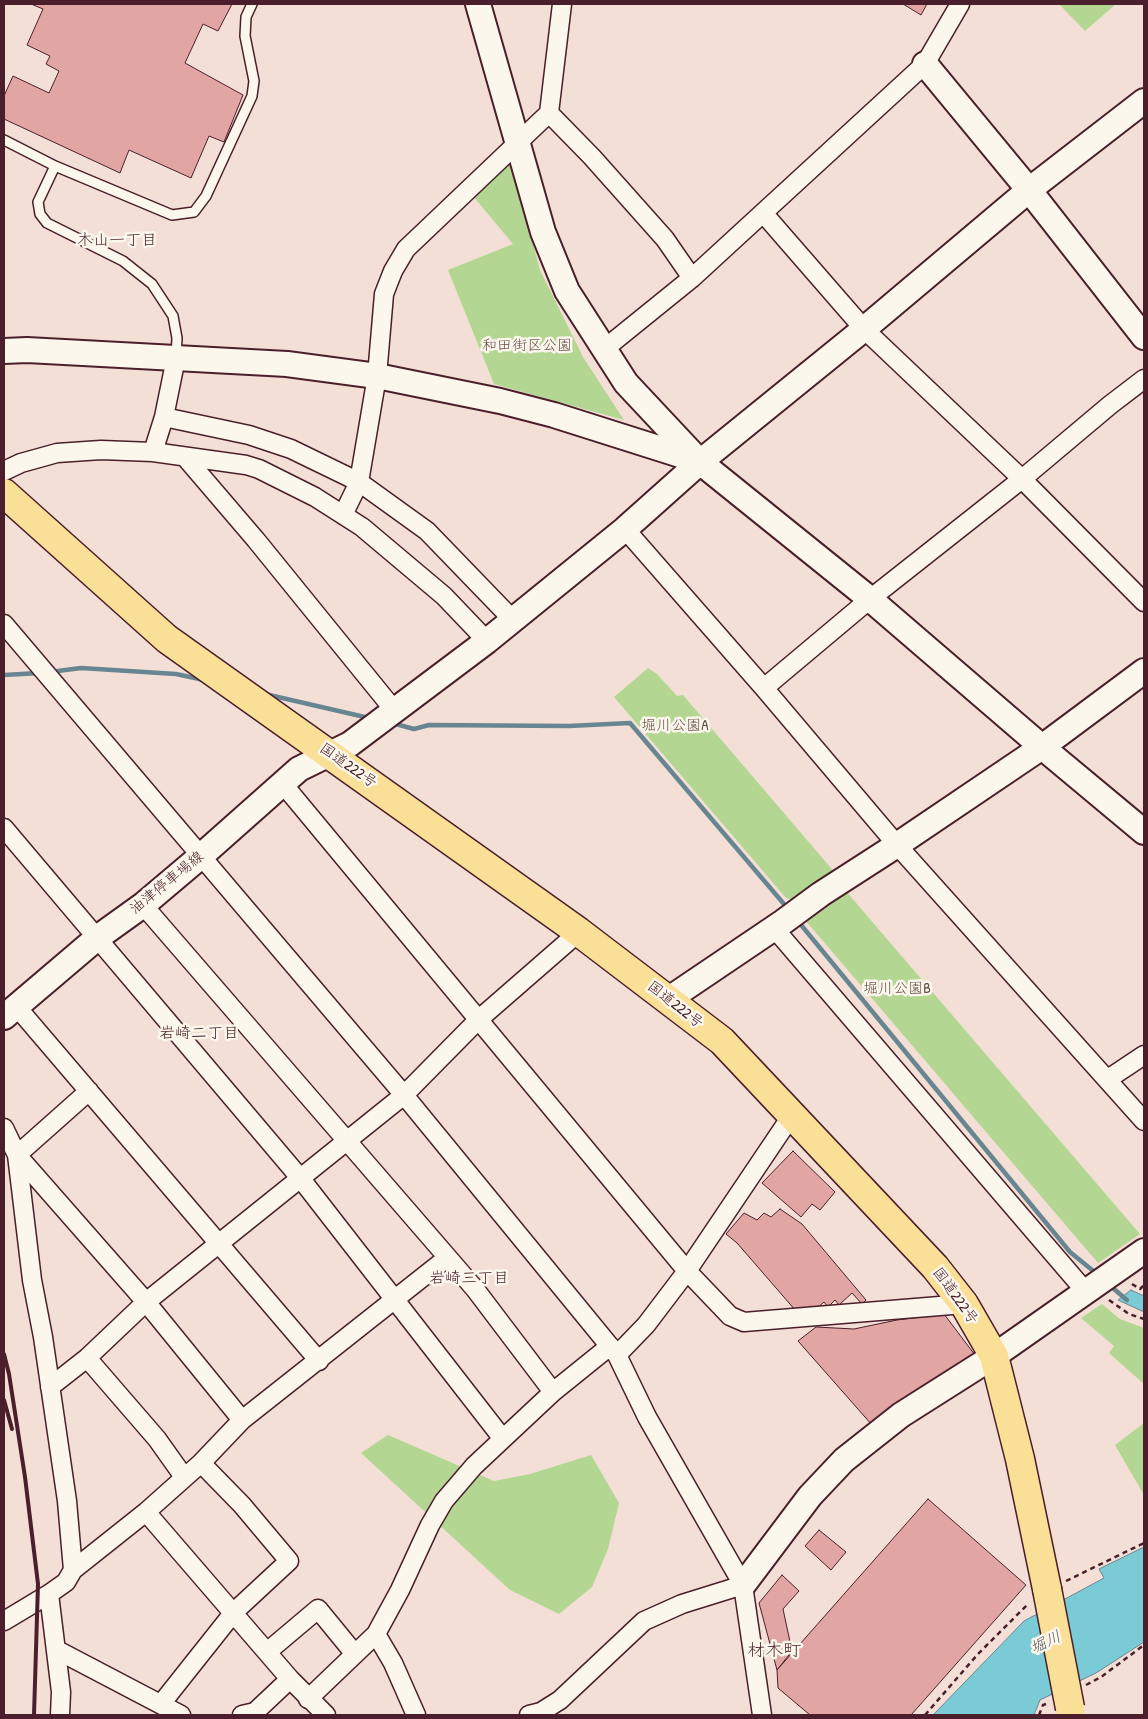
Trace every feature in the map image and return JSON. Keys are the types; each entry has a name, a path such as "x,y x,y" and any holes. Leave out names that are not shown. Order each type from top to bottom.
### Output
{"highway":[{"name":"国道222号","path":"4,493 166,639 331,754 579,932 722,1041 934,1267 964,1304 994,1356 1020,1458 1048,1589 1070,1706"}],"street":[{"path":"478,4 543,232 567,291 603,350 626,383 700,462 870,599 1144,832"},
{"path":"343,515 359,482 377,376 384,294 406,249 549,113 562,4"},
{"path":"603,350 692,278 764,214 925,64 960,4"},
{"path":"925,64 1029,190 1144,337"},
{"name":"油津停車場線","path":"10,1011 97,938 143,905 300,769 350,744 487,642 624,529 700,462 864,329 1029,190 1144,100"},
{"path":"549,113 592,157 665,239 692,278"},
{"path":"764,214 864,329 1022,480 1144,602"},
{"path":"4,351 27,350 287,364 377,376 536,410 700,462"},
{"path":"153,452 164,417 176,358"},
{"path":"764,688 870,599 1022,480 1110,405 1144,379"},
{"path":"164,417 249,435 291,449 359,482 427,531 513,620"},
{"path":"4,471 21,463 57,453 101,450 153,452 246,465 259,469 315,497 400,557 444,596 487,642"},
{"path":"185,457 256,540 394,710"},
{"path":"624,529 764,688 897,845 1144,1121"},
{"path":"4,624 404,1095 614,1350 647,1417 743,1585 762,1715"},
{"path":"669,999 779,925 821,894 1042,747 1144,671"},
{"path":"283,784 687,1271 730,1316 744,1322 964,1304"},
{"path":"4,828 301,1179 504,1439"},
{"path":"143,905 475,1289 553,1392"},
{"path":"779,925 1090,1289"},
{"path":"50,1386 87,1358 146,1302 221,1244 404,1095 478,1020 579,932"},
{"path":"10,1011 89,1091 319,1361"},
{"path":"1108,1079 1144,1055"},
{"path":"17,1154 89,1091"},
{"path":"308,1699 376,1634 400,1590 430,1525 444,1501 474,1466 553,1392 614,1350 646,1325 687,1271 792,1115"},
{"path":"4,1128 17,1154 146,1302 242,1420"},
{"path":"17,1154 32,1280 67,1501 73,1570"},
{"path":"529,1715 542,1712 560,1700 644,1621 682,1604 743,1585 810,1496 844,1460 901,1415 994,1356 1144,1251"},
{"path":"4,1621 66,1582 73,1570 146,1512 200,1463 242,1420 447,1258"},
{"path":"87,1358 157,1439 184,1477"},
{"path":"161,1704 234,1612 289,1561 242,1505 200,1463"},
{"path":"146,1512 290,1679 326,1715"},
{"path":"49,1594 61,1692 60,1715"},
{"path":"267,1652 318,1609 354,1653"},
{"path":"376,1634 392,1663 416,1715"},
{"path":"57,1650 181,1715"},
{"path":"243,1715 255,1712 290,1679"}],"lane":[{"path":"4,140 55,166 172,215 194,212 206,196 252,96 254,81 246,36 246,17 252,4"},
{"path":"55,166 38,202 40,214 47,223 123,261 152,284 173,316 177,338 176,358"}],"path":[{"path":"1125,1289 1133,1283 1140,1289 1144,1285"},
{"path":"1117,1295 1109,1300 1129,1314 1144,1319"},
{"path":"925,1715 978,1654 1020,1611 1048,1589 1144,1543"},
{"path":"1040,1715 1043,1705 1070,1706 1101,1677 1144,1645"}],"green space":[{"path":"1059,4 1116,4 1085,31"},
{"name":"和田街区公園","path":"508,152 540,270 583,357 624,420 494,384 448,270 513,244 468,190"},
{"name":"堀川公園A","path":"648,668 657,674 677,696 683,695 836,874 794,900 786,898 614,697"},
{"name":"堀川公園B","path":"845,890 1140,1234 1098,1263 805,920"},
{"path":"1102,1304 1120,1319 1144,1328 1144,1384 1109,1353 1114,1346 1081,1318"},
{"path":"1144,1423 1144,1495 1115,1445"},
{"path":"388,1435 494,1481 530,1474 591,1455 619,1503 608,1549 592,1587 559,1614 510,1590 361,1453"}],"water":[{"path":"1131,1290 1144,1296 1144,1312 1118,1300"},
{"name":"堀川","path":"1144,1547 1144,1642 1096,1673 1040,1700 1034,1715 933,1715 1024,1621 1104,1578 1099,1569"}],"building":[{"path":"31,4 232,4 218,31 203,24 185,63 243,95 224,142 209,136 191,178 129,150 120,173 4,119 4,96 13,76 49,93 59,71 46,64 50,56 27,45 43,9"},
{"path":"903,4 927,4 921,15"},
{"path":"793,1151 835,1192 820,1210 812,1204 801,1217 762,1183"},
{"path":"780,1209 802,1224 866,1300 862,1304 852,1293 839,1305 835,1300 828,1307 824,1302 815,1310 811,1306 802,1312 796,1311 737,1243 726,1234 744,1213 757,1220 764,1213 771,1217"},
{"path":"944,1314 975,1355 872,1425 798,1341 816,1327 854,1329 897,1320"},
{"path":"928,1499 1026,1585 911,1715 810,1715 778,1688 777,1670"},
{"path":"819,1530 846,1552 831,1570 805,1546"},
{"path":"782,1575 799,1591 783,1609 792,1651 777,1670 759,1603"}],"waterway":[{"path":"50,672 81,668 176,674 204,680"},
{"path":"4,675 40,673"},
{"path":"265,694 369,718"},
{"path":"392,723 414,729 429,725 569,726 630,723 789,910"},
{"path":"797,920 1070,1252 1097,1274"},
{"path":"1108,1284 1127,1300"}],"railway":[{"path":"4,1354 9,1374 25,1477 38,1584 34,1715"},
{"path":"4,1400 12,1429"}],"district":[{"name":"木山一丁目","path":"117,241"},
{"name":"岩崎二丁目","path":"199,1034"},
{"name":"岩崎三丁目","path":"469,1279"},
{"name":"材木町","path":"774,1651"}]}
